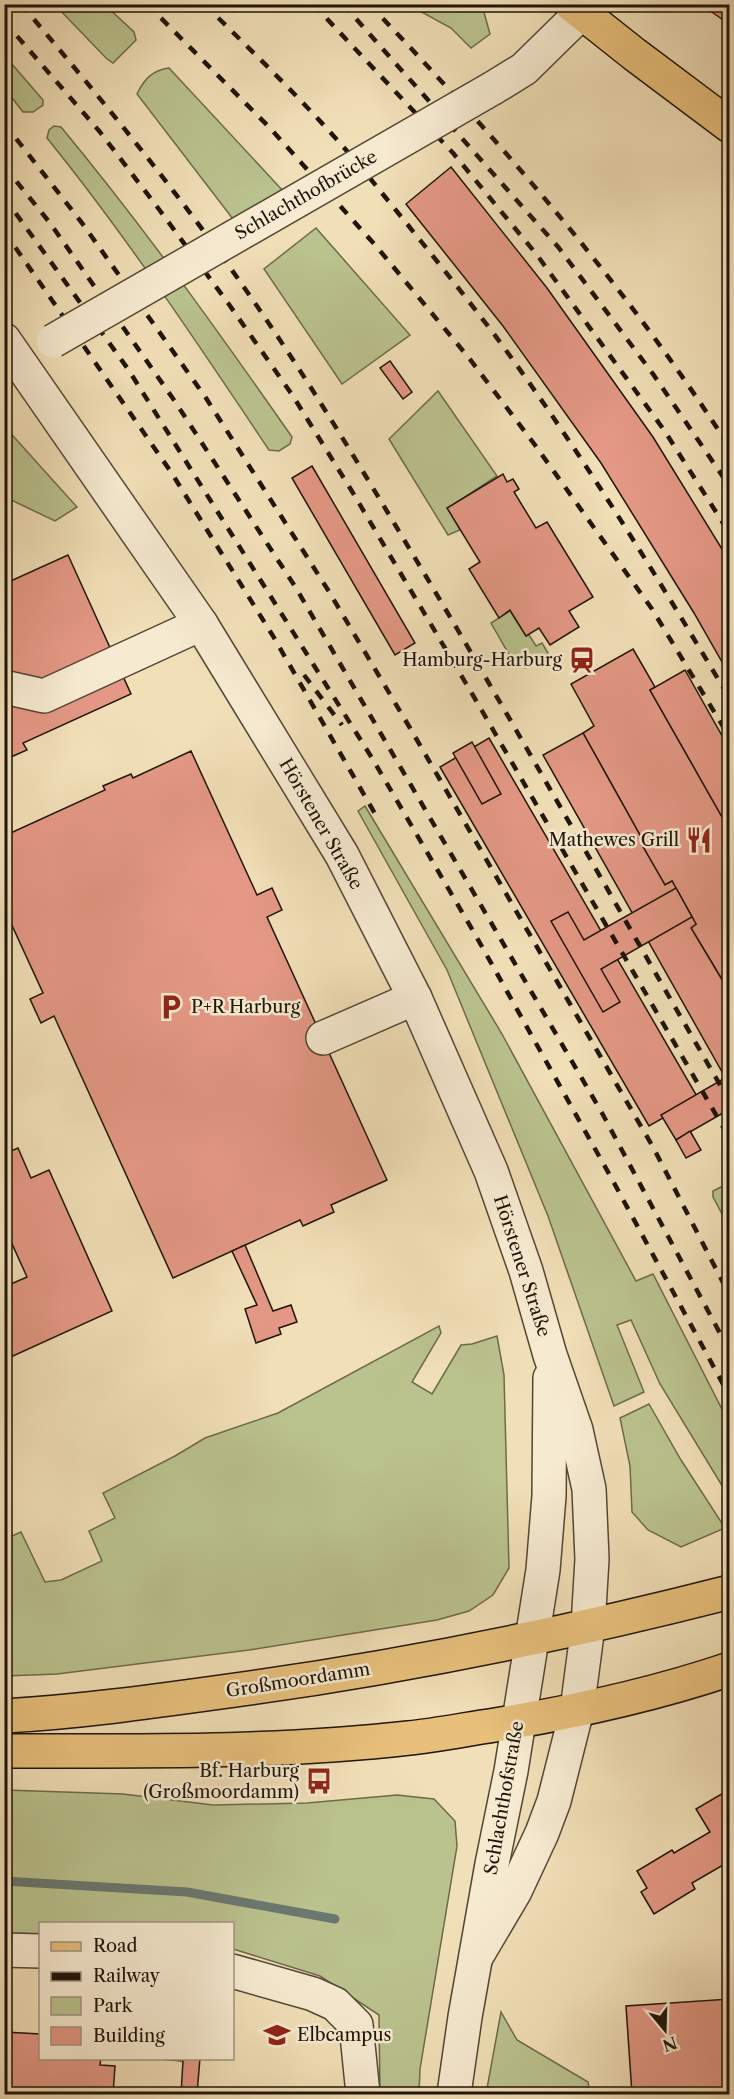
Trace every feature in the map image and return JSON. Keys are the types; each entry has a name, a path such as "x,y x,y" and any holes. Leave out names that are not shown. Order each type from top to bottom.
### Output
{"main road":[{"path":"576,9 729,126"},
{"name":"Großmoordamm","path":"4,1716 138,1704 307,1681 532,1639 729,1592"},
{"path":"4,1751 214,1749 411,1738 578,1710 655,1693 729,1669"}],"street":[{"name":"Schlachthofbrücke","path":"9,356 53,341 524,69 576,9"},
{"name":"Hörstener Straße","path":"9,356 201,624 342,855 415,998 491,1171 526,1271 550,1354 576,1430 588,1489 592,1558 588,1626"},
{"path":"4,687 44,696 201,624"},
{"path":"323,1038 415,998"},
{"name":"Hörstener Straße","path":"532,1639 543,1570 549,1496 550,1354"},
{"name":"Schlachthofstraße","path":"476,1957 514,1891 542,1833 554,1801 578,1710 588,1626"},
{"name":"Schlachthofstraße","path":"454,2094 465,2017 511,1771 532,1639"},
{"path":"4,1950 39,1951"},
{"path":"234,1972 313,1994 335,2004 356,2025 363,2094"}],"green space":[{"path":"55,5 105,5 134,32 136,40 113,63"},
{"path":"409,5 482,5 490,34 471,48 451,28"},
{"path":"5,56 43,100 43,105 33,112 23,112 5,89"},
{"path":"169,68 285,193 236,223 137,94 150,76"},
{"path":"54,126 61,127 180,279 292,437 290,444 279,451 269,450 134,252 47,138 49,130"},
{"path":"316,228 410,335 342,384 264,269"},
{"path":"438,391 497,476 448,508 460,530 448,535 389,439"},
{"path":"5,427 77,507 55,521 5,497"},
{"path":"510,611 526,636 529,635 536,646 542,643 548,653 542,661 525,668 515,665 491,623"},
{"path":"365,806 502,1034 636,1281 653,1274 729,1423 729,1497 660,1384 631,1320 617,1325 644,1392 614,1406 548,1216 447,970 358,811"},
{"path":"721,1187 729,1193 729,1227 713,1197 713,1191"},
{"path":"439,1326 441,1333 412,1382 432,1394 461,1345 497,1336 504,1375 509,1568 493,1595 469,1611 437,1620 249,1650 57,1674 5,1676 5,1539 21,1532 45,1582 61,1580 102,1561 89,1531 115,1518 103,1493 205,1438 278,1413"},
{"path":"649,1404 681,1460 725,1528 681,1547 648,1530 632,1512 630,1466 620,1418"},
{"path":"5,1790 123,1794 213,1805 307,1803 397,1795 434,1799 455,1821 457,1846 420,2069 419,2094 380,2094 379,2015 320,1976 234,1949 234,1922 39,1922 39,1934 5,1933"},
{"path":"501,2012 517,2040 588,2082 590,2094 486,2094"}],"building":[{"path":"700,4 730,4 730,26 719,17"},
{"path":"451,167 547,288 653,437 730,562 730,676 694,613 601,463 503,326 406,204"},
{"path":"390,361 412,392 403,399 380,368"},
{"path":"312,466 415,643 395,655 292,478"},
{"path":"503,474 507,482 513,479 519,489 514,492 536,528 547,522 593,597 569,611 579,627 550,645 539,628 526,636 510,610 499,618 469,569 480,562 447,508"},
{"path":"68,555 131,694 23,743 27,750 4,760 4,584"},
{"path":"633,649 655,687 650,690 730,831 730,993 691,928 696,924 676,888 672,881 665,885 642,845 645,844 583,733 594,726 571,684"},
{"path":"685,670 730,750 730,831 650,690"},
{"path":"583,733 645,844 642,845 665,885 672,881 676,888 696,924 691,928 730,993 730,1086 543,755"},
{"path":"489,738 698,1098 649,1126 440,767"},
{"path":"472,742 501,794 482,804 453,753"},
{"name":"P+R Harburg","path":"191,751 257,895 272,888 282,910 267,917 387,1180 331,1205 334,1212 303,1226 300,1220 173,1278 54,1016 41,1023 30,999 43,993 4,908 4,836 105,790 103,786 131,774 133,778"},
{"path":"676,888 692,917 601,969 620,1002 603,1012 551,921 568,912 584,940"},
{"path":"730,1075 730,1109 676,1140 661,1115"},
{"path":"690,1131 701,1150 686,1158 676,1140"},
{"path":"18,1148 31,1178 49,1170 112,1311 4,1360 4,1287 27,1277 4,1226 4,1154"},
{"path":"245,1245 273,1311 291,1305 297,1322 279,1328 281,1334 256,1343 245,1309 257,1305 232,1251"},
{"path":"730,1789 730,1861 692,1883 695,1889 654,1914 641,1892 647,1888 637,1871 672,1850 674,1853 710,1832 696,1809"},
{"path":"730,1999 730,2094 632,2094 626,2006"},
{"path":"4,2032 39,2034 39,2060 101,2060 100,2065 115,2066 113,2094 4,2094"},
{"path":"171,2060 200,2060 197,2094 181,2094 183,2061"}],"waterway":[{"path":"4,1881 187,1892 335,1919"}],"railway":[{"path":"21,4 107,107 189,211 290,355 465,643 730,1102"},
{"path":"147,4 270,128 376,246 469,358 535,445 652,609 730,738"},
{"path":"204,4 345,149 494,334 587,468 730,699"},
{"path":"313,4 453,153 537,255 664,430 730,534"},
{"path":"343,4 559,248 653,374 730,487"},
{"path":"369,4 467,109 560,217 649,330 730,448"},
{"path":"4,21 100,132 228,303 293,396 474,697 730,1139"},
{"path":"4,123 82,223 206,398 328,590 653,1147 730,1296"},
{"path":"4,166 50,223 174,400 296,588 602,1113 730,1352"},
{"path":"4,197 128,369 372,758 476,936 730,1397"},
{"path":"4,231 171,472 273,636 378,819"},
{"path":"304,675 342,725"}],"place":[{"name":"Hamburg-Harburg","path":"582,660"},
{"name":"Mathewes Grill","path":"699,840"},
{"name":"P+R Harburg","path":"171,1007"},
{"name":"Bf. Harburg (Großmoordamm)","path":"319,1781"},
{"name":"Elbcampus","path":"277,2035"}]}
